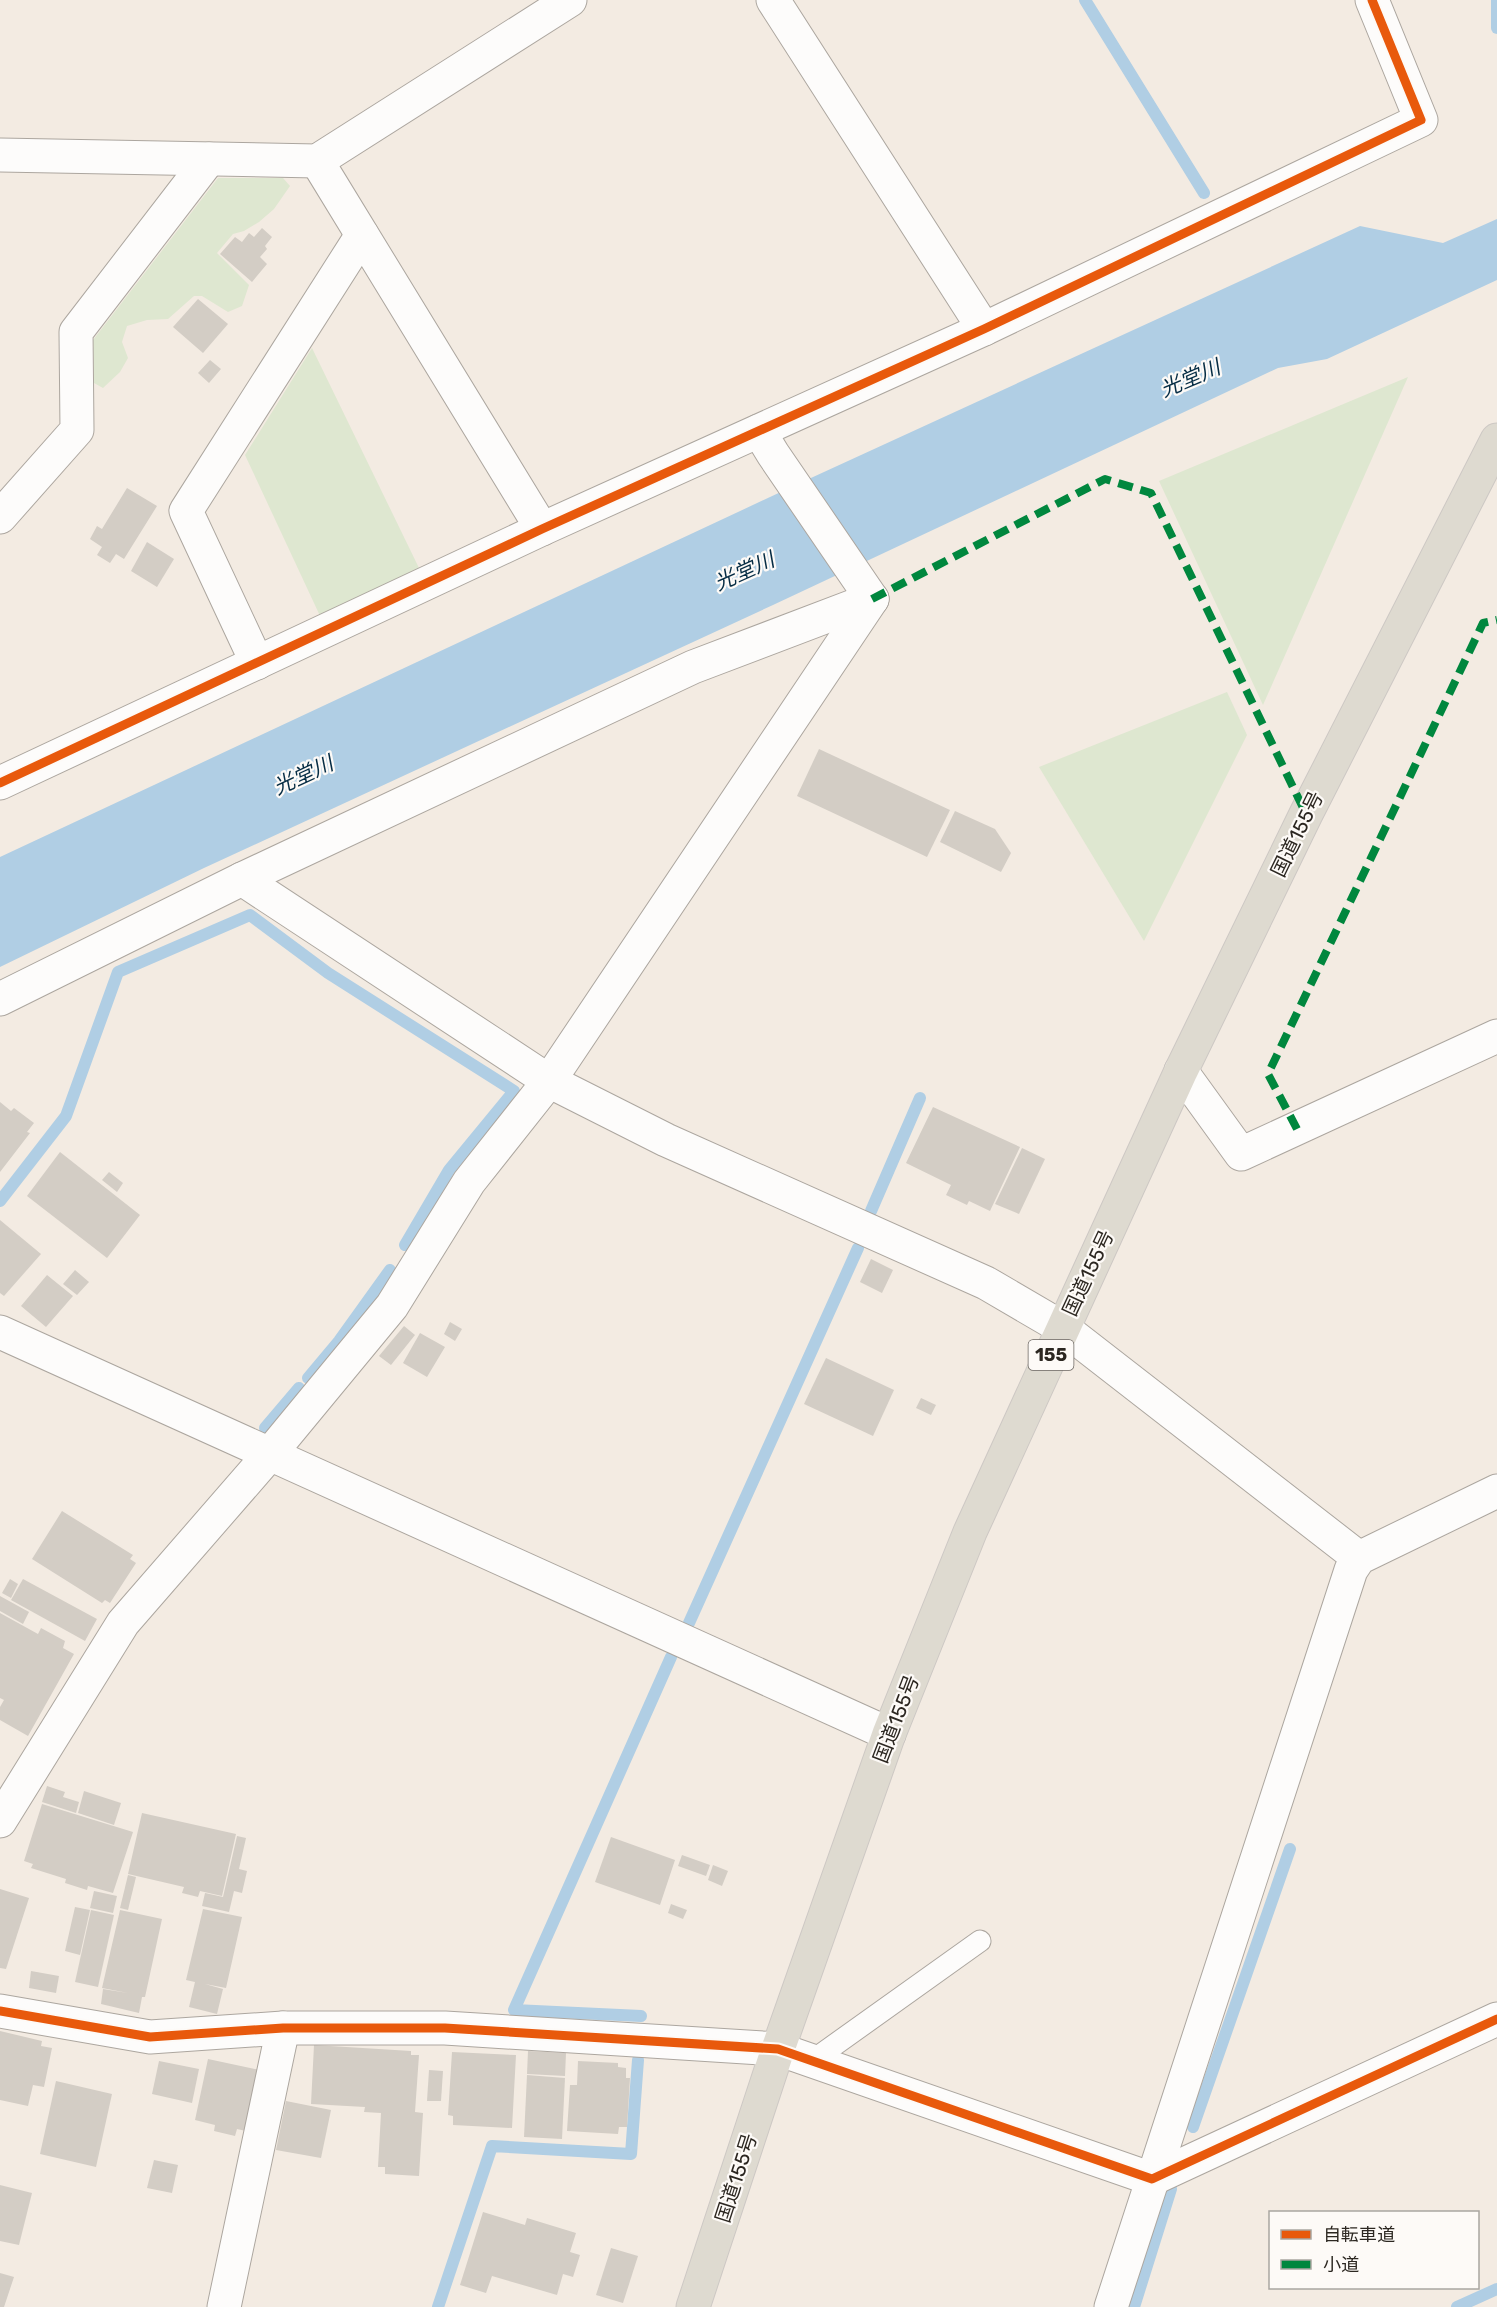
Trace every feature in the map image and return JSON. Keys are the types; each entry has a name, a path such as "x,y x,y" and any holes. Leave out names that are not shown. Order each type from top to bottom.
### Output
{"highway":[{"name":"国道155号","path":"693,2307 778,2049 889,1734 970,1532 1181,1071 1306,814 1497,440"}],"street":[{"path":"0,154 317,161 570,0"},
{"path":"773,0 984,329"},
{"path":"0,783 542,529 766,442 984,329 1421,120 1372,0"},
{"path":"0,517 77,430 76,332 209,159"},
{"path":"317,161 542,529"},
{"path":"257,663 186,511 362,235"},
{"path":"766,442 868,594"},
{"path":"0,999 242,879 693,668 868,594"},
{"path":"0,1821 123,1623 270,1455 392,1306 470,1182 549,1081 868,594"},
{"path":"242,879 549,1081 666,1140 986,1283 1063,1328 1359,1558"},
{"path":"1181,1071 1241,1154 1497,1036"},
{"path":"0,1332 889,1734"},
{"path":"1111,2307 1351,1570 1359,1558 1497,1491"},
{"path":"0,2011 150,2037 283,2028 445,2028 778,2049 1152,2179 1497,2019"},
{"path":"224,2307 283,2028"}],"lane":[{"path":"812,2061 980,1941"}],"green space":[{"path":"218,178 283,178 290,186 274,209 259,222 244,231 233,234 217,253 249,285 242,306 228,312 202,296 194,296 168,319 147,320 127,326 122,342 128,358 120,372 103,388 94,383 93,340"},
{"path":"312,348 419,568 321,618 245,455"},
{"path":"1408,377 1263,705 1159,481"},
{"path":"1227,692 1247,735 1144,941 1039,767"}],"water":[{"name":"光堂川","path":"1497,219 1497,280 1327,359 1278,368 204,868 0,967 0,857 800,483 1360,226 1443,243"}],"building":[{"path":"262,228 272,237 265,246 267,249 260,257 267,264 252,282 220,254 235,237 242,242 249,233 254,237"},
{"path":"198,299 228,324 203,353 173,327"},
{"path":"210,360 221,369 209,383 198,373"},
{"path":"127,488 157,506 124,559 116,554 110,563 97,555 102,547 90,539 97,526 102,529"},
{"path":"147,542 174,559 157,587 131,571"},
{"path":"819,749 950,810 927,857 797,796"},
{"path":"955,811 995,829 1011,853 1001,872 940,842"},
{"path":"0,1102 11,1111 14,1108 34,1123 27,1132 30,1133 0,1172"},
{"path":"933,1107 1020,1147 990,1211 969,1201 967,1205 946,1195 951,1185 906,1163"},
{"path":"1022,1148 1045,1159 1019,1214 995,1204"},
{"path":"60,1152 140,1215 107,1258 27,1196"},
{"path":"109,1172 123,1183 117,1192 102,1180"},
{"path":"0,1220 41,1254 4,1296 0,1293"},
{"path":"871,1259 893,1270 882,1293 860,1282"},
{"path":"75,1270 89,1282 77,1295 63,1284"},
{"path":"47,1275 73,1296 46,1327 21,1306"},
{"path":"450,1322 462,1329 455,1341 444,1334"},
{"path":"404,1326 415,1335 391,1365 379,1356"},
{"path":"420,1333 445,1347 427,1377 403,1363"},
{"path":"826,1358 894,1390 873,1436 804,1404"},
{"path":"921,1398 936,1405 931,1415 916,1408"},
{"path":"62,1511 133,1555 130,1559 136,1563 110,1603 105,1600 102,1603 32,1559"},
{"path":"10,1579 18,1584 11,1598 2,1593"},
{"path":"23,1579 97,1619 85,1641 11,1600"},
{"path":"0,1596 29,1612 23,1624 0,1611"},
{"path":"0,1613 38,1634 41,1628 65,1641 63,1648 74,1654 28,1736 0,1720 0,1707 4,1700 0,1698"},
{"path":"47,1786 65,1792 63,1797 79,1802 76,1813 42,1802"},
{"path":"84,1791 121,1803 114,1825 78,1813"},
{"path":"42,1804 133,1832 113,1893 88,1886 87,1890 65,1883 66,1879 31,1868 33,1864 24,1861"},
{"path":"142,1813 236,1834 222,1896 200,1891 198,1897 182,1893 184,1887 128,1874"},
{"path":"237,1836 246,1838 239,1869 247,1871 242,1893 234,1891 229,1912 202,1906 205,1893 223,1897"},
{"path":"611,1837 675,1860 660,1905 595,1882"},
{"path":"682,1855 710,1865 706,1876 678,1866"},
{"path":"713,1865 728,1871 722,1886 708,1880"},
{"path":"128,1875 136,1877 128,1910 120,1908"},
{"path":"0,1889 29,1898 6,1969 0,1968"},
{"path":"94,1891 117,1896 113,1913 90,1908"},
{"path":"671,1904 687,1910 683,1919 668,1913"},
{"path":"75,1907 90,1910 80,1955 65,1951"},
{"path":"203,1909 242,1917 226,1988 205,1984 223,1989 217,2014 189,2007 195,1982 186,1980"},
{"path":"91,1910 114,1915 98,1987 75,1982"},
{"path":"120,1910 162,1919 145,1997 142,1997 139,2013 101,2004 103,1989 128,1993 102,1988"},
{"path":"31,1971 59,1976 56,1993 29,1988"},
{"path":"0,2031 42,2041 41,2046 52,2048 44,2087 33,2085 28,2106 0,2100"},
{"path":"314,2045 411,2051 411,2055 419,2055 415,2112 423,2113 419,2176 385,2174 385,2167 378,2167 381,2113 364,2112 365,2107 311,2104"},
{"path":"528,2051 566,2053 565,2076 527,2074"},
{"path":"452,2052 516,2055 512,2128 453,2125 453,2116 448,2115"},
{"path":"208,2059 260,2070 246,2131 237,2129 235,2136 214,2131 215,2125 195,2120"},
{"path":"159,2061 199,2069 192,2103 152,2094"},
{"path":"578,2061 618,2063 618,2067 626,2068 626,2078 630,2078 627,2127 619,2127 618,2134 567,2131 570,2085 577,2085"},
{"path":"429,2070 443,2071 441,2101 427,2101"},
{"path":"527,2075 565,2078 562,2139 524,2137"},
{"path":"56,2081 112,2094 96,2167 40,2154"},
{"path":"286,2101 331,2110 321,2158 276,2150"},
{"path":"154,2160 178,2165 172,2193 147,2188"},
{"path":"0,2185 32,2193 19,2245 0,2241"},
{"path":"483,2212 525,2225 527,2218 576,2233 570,2252 580,2255 573,2277 563,2274 557,2295 492,2276 486,2293 460,2285"},
{"path":"611,2248 638,2256 623,2303 596,2295"},
{"path":"0,2273 14,2277 4,2307 0,2307"}],"waterway":[{"path":"1085,0 1204,193"},
{"path":"1497,0 1497,28"},
{"path":"0,1201 66,1116 118,972 250,915 328,973 514,1091 449,1170 405,1245"},
{"path":"871,1211 920,1098"},
{"path":"689,1623 858,1248"},
{"path":"308,1378 339,1341 390,1270"},
{"path":"265,1428 299,1388"},
{"path":"641,2016 514,2010 671,1657"},
{"path":"1193,2127 1290,1849"},
{"path":"438,2307 492,2146 631,2154 638,2060"},
{"path":"1134,2307 1171,2189"},
{"path":"1457,2307 1497,2289"}],"marked path":[{"path":"872,599 1105,479 1151,493 1306,814"},
{"path":"1297,1129 1268,1074 1483,623 1497,620"}],"cycle path":[{"path":"0,783 542,529 984,329 1421,120 1372,0"},
{"path":"0,2011 150,2037 283,2028 445,2028 778,2049 1152,2179 1497,2019"}]}
